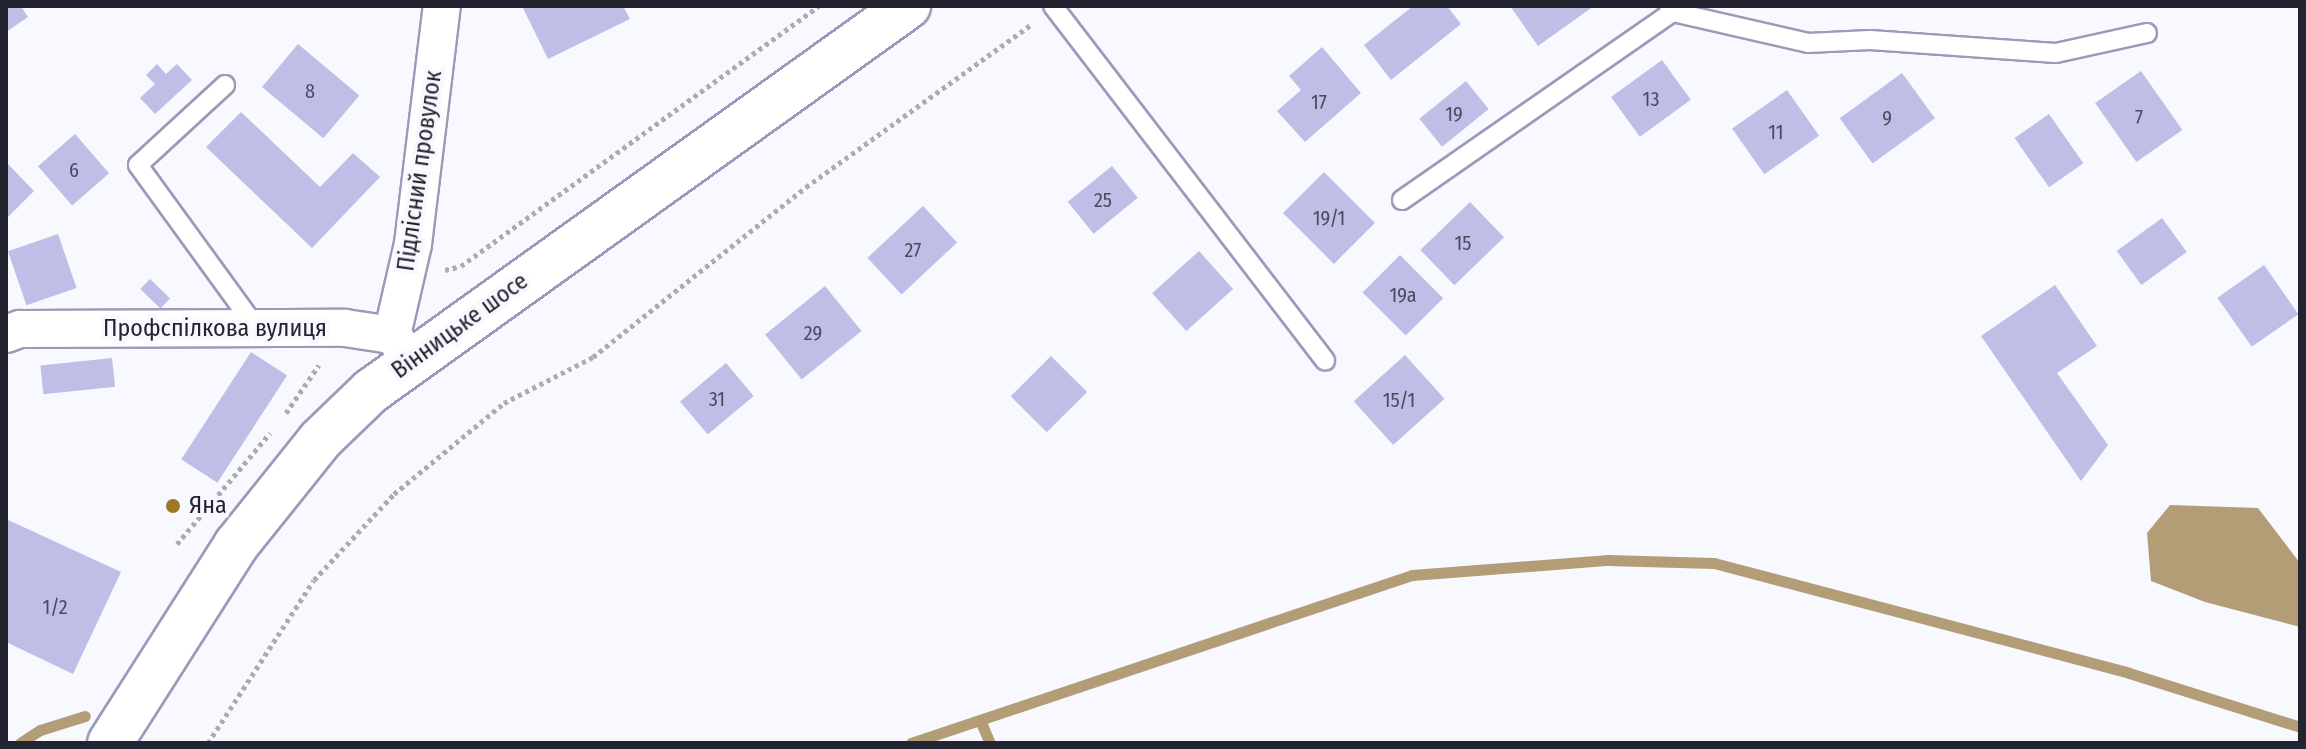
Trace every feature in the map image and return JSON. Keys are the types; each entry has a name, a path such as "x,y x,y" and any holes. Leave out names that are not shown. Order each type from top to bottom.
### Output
{"main road":[{"name":"Вінницьке шосе","path":"110,743 236,545 320,440 402,347 908,6"}],"street":[{"name":"Підлісний провулок","path":"402,347 404,282 442,6"},
{"name":"Профспілкова вулиця","path":"6,334 20,329 345,328 402,347"}],"lane":[{"path":"1054,7 1325,361"},
{"path":"1402,200 1671,9 1808,43 1870,40 2056,53 2147,33"},
{"path":"225,85 138,165 257,329"}],"path":[{"path":"404,282 461,266 819,6"},
{"path":"208,743 314,580 394,494 504,403 593,357 806,187 1054,7"},
{"path":"177,544 287,411 345,328"}],"shaded area":[{"path":"2170,505 2258,508 2300,563 2300,627 2205,602 2151,581 2147,533"}],"building":[{"path":"6,6 21,6 28,17 6,32"},
{"path":"522,6 623,6 630,19 548,59"},
{"path":"1413,6 1447,6 1461,24 1391,80 1364,45"},
{"path":"1510,6 1594,6 1538,46"},
{"path":"298,44 359,95 323,138 262,87"},
{"path":"1322,47 1361,93 1305,142 1277,111 1301,90 1289,76"},
{"path":"1662,60 1691,100 1640,137 1611,97"},
{"path":"157,64 166,74 177,64 192,80 155,114 140,98 155,84 146,75"},
{"path":"2141,71 2182,130 2136,162 2095,103"},
{"path":"1902,73 1935,118 1873,164 1840,118"},
{"path":"1466,81 1489,109 1442,147 1419,119"},
{"path":"1787,90 1819,136 1764,174 1732,128"},
{"path":"241,112 320,187 353,153 380,177 312,248 206,147"},
{"path":"2049,114 2083,163 2049,187 2015,138"},
{"path":"75,134 109,173 72,205 38,166"},
{"path":"6,162 34,191 6,219"},
{"path":"1112,166 1138,198 1094,234 1068,202"},
{"path":"1324,172 1375,223 1334,264 1283,213"},
{"path":"1470,202 1504,237 1454,285 1420,250"},
{"path":"923,206 957,243 902,294 867,258"},
{"path":"2162,218 2187,252 2141,285 2117,251"},
{"path":"58,234 77,288 26,305 8,251"},
{"path":"1199,251 1233,289 1186,331 1152,293"},
{"path":"1400,255 1443,298 1406,336 1363,292"},
{"path":"2264,265 2298,314 2252,347 2217,298"},
{"path":"150,279 170,298 160,309 140,289"},
{"path":"2055,285 2097,346 2057,373 2108,445 2081,481 1981,336"},
{"path":"825,286 862,331 802,380 765,334"},
{"path":"251,352 287,375 217,483 181,459"},
{"path":"1405,355 1444,399 1393,445 1354,401"},
{"path":"1051,356 1087,392 1047,432 1011,396"},
{"path":"112,358 115,387 43,394 40,366"},
{"path":"726,363 754,396 708,435 680,402"},
{"path":"6,519 121,572 73,674 6,642"}],"waterway":[{"path":"911,743 1412,575 1608,560 1714,563 2129,673 2300,727"},
{"path":"20,743 40,730 85,716"},
{"path":"980,720 990,743"}],"place":[{"name":"Яна","path":"173,506"}]}
